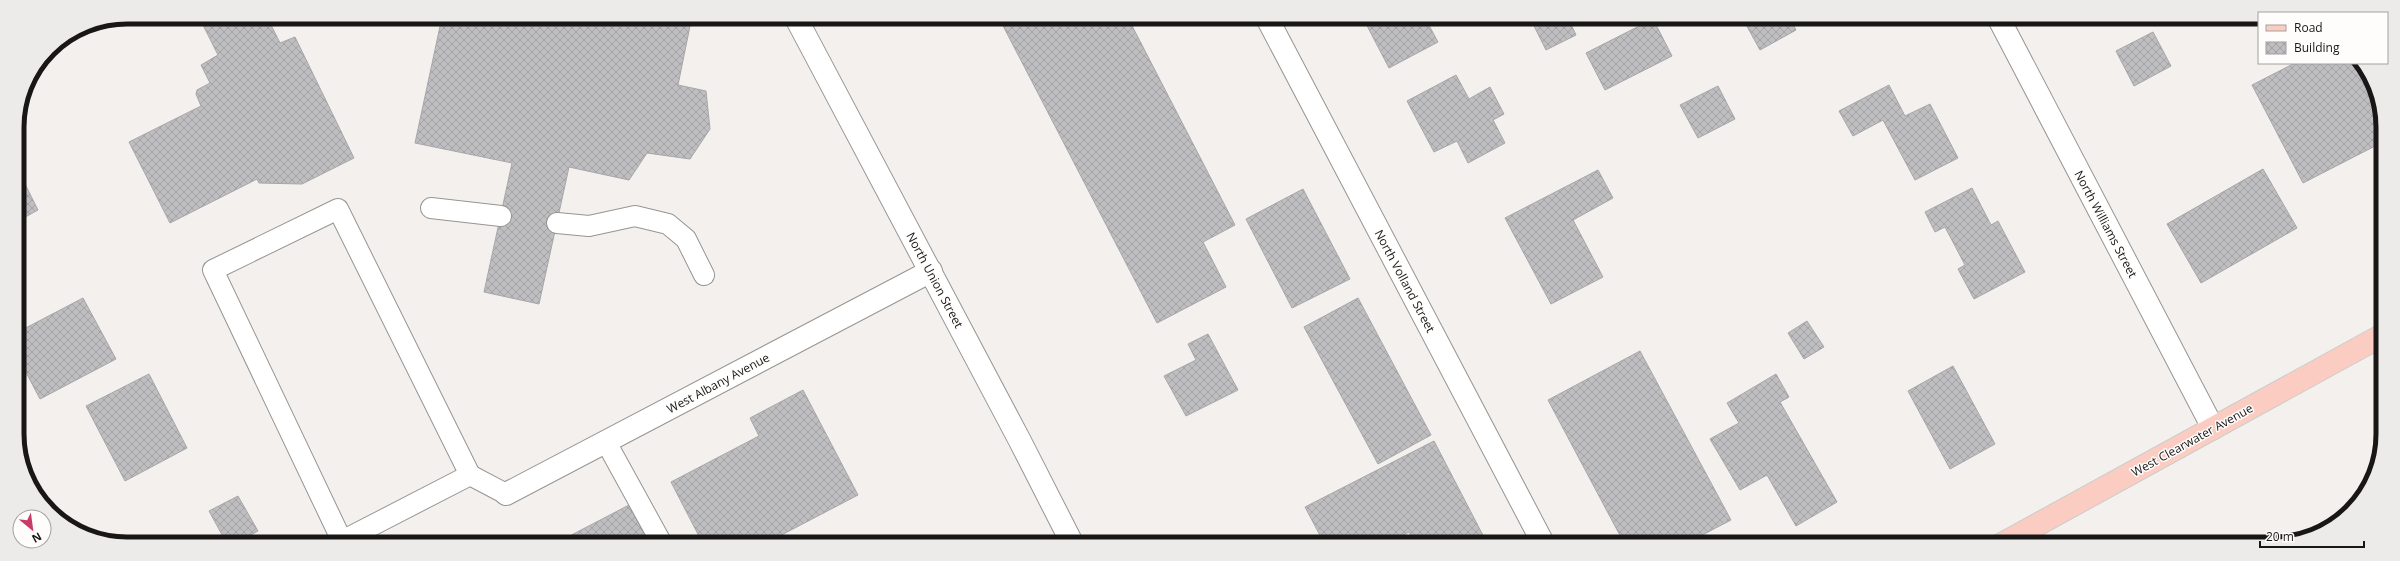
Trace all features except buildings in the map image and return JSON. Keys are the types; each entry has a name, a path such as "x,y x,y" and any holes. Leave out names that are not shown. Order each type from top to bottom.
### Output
{"main road":[{"name":"West Clearwater Avenue","path":"2015,537 2376,339"}],"street":[{"name":"North Union Street","path":"799,24 931,271 1069,537"},
{"name":"North Volland Street","path":"1270,24 1540,537"},
{"name":"North Williams Street","path":"2002,24 2213,428"},
{"name":"West Albany Avenue","path":"506,494 931,271"}],"lane":[{"path":"431,208 501,216"},
{"path":"340,537 213,270 338,209 470,475 506,494"},
{"path":"557,223 589,226 635,216 668,224 686,238 704,275"},
{"path":"606,442 658,537"},
{"path":"350,537 470,475"}]}
